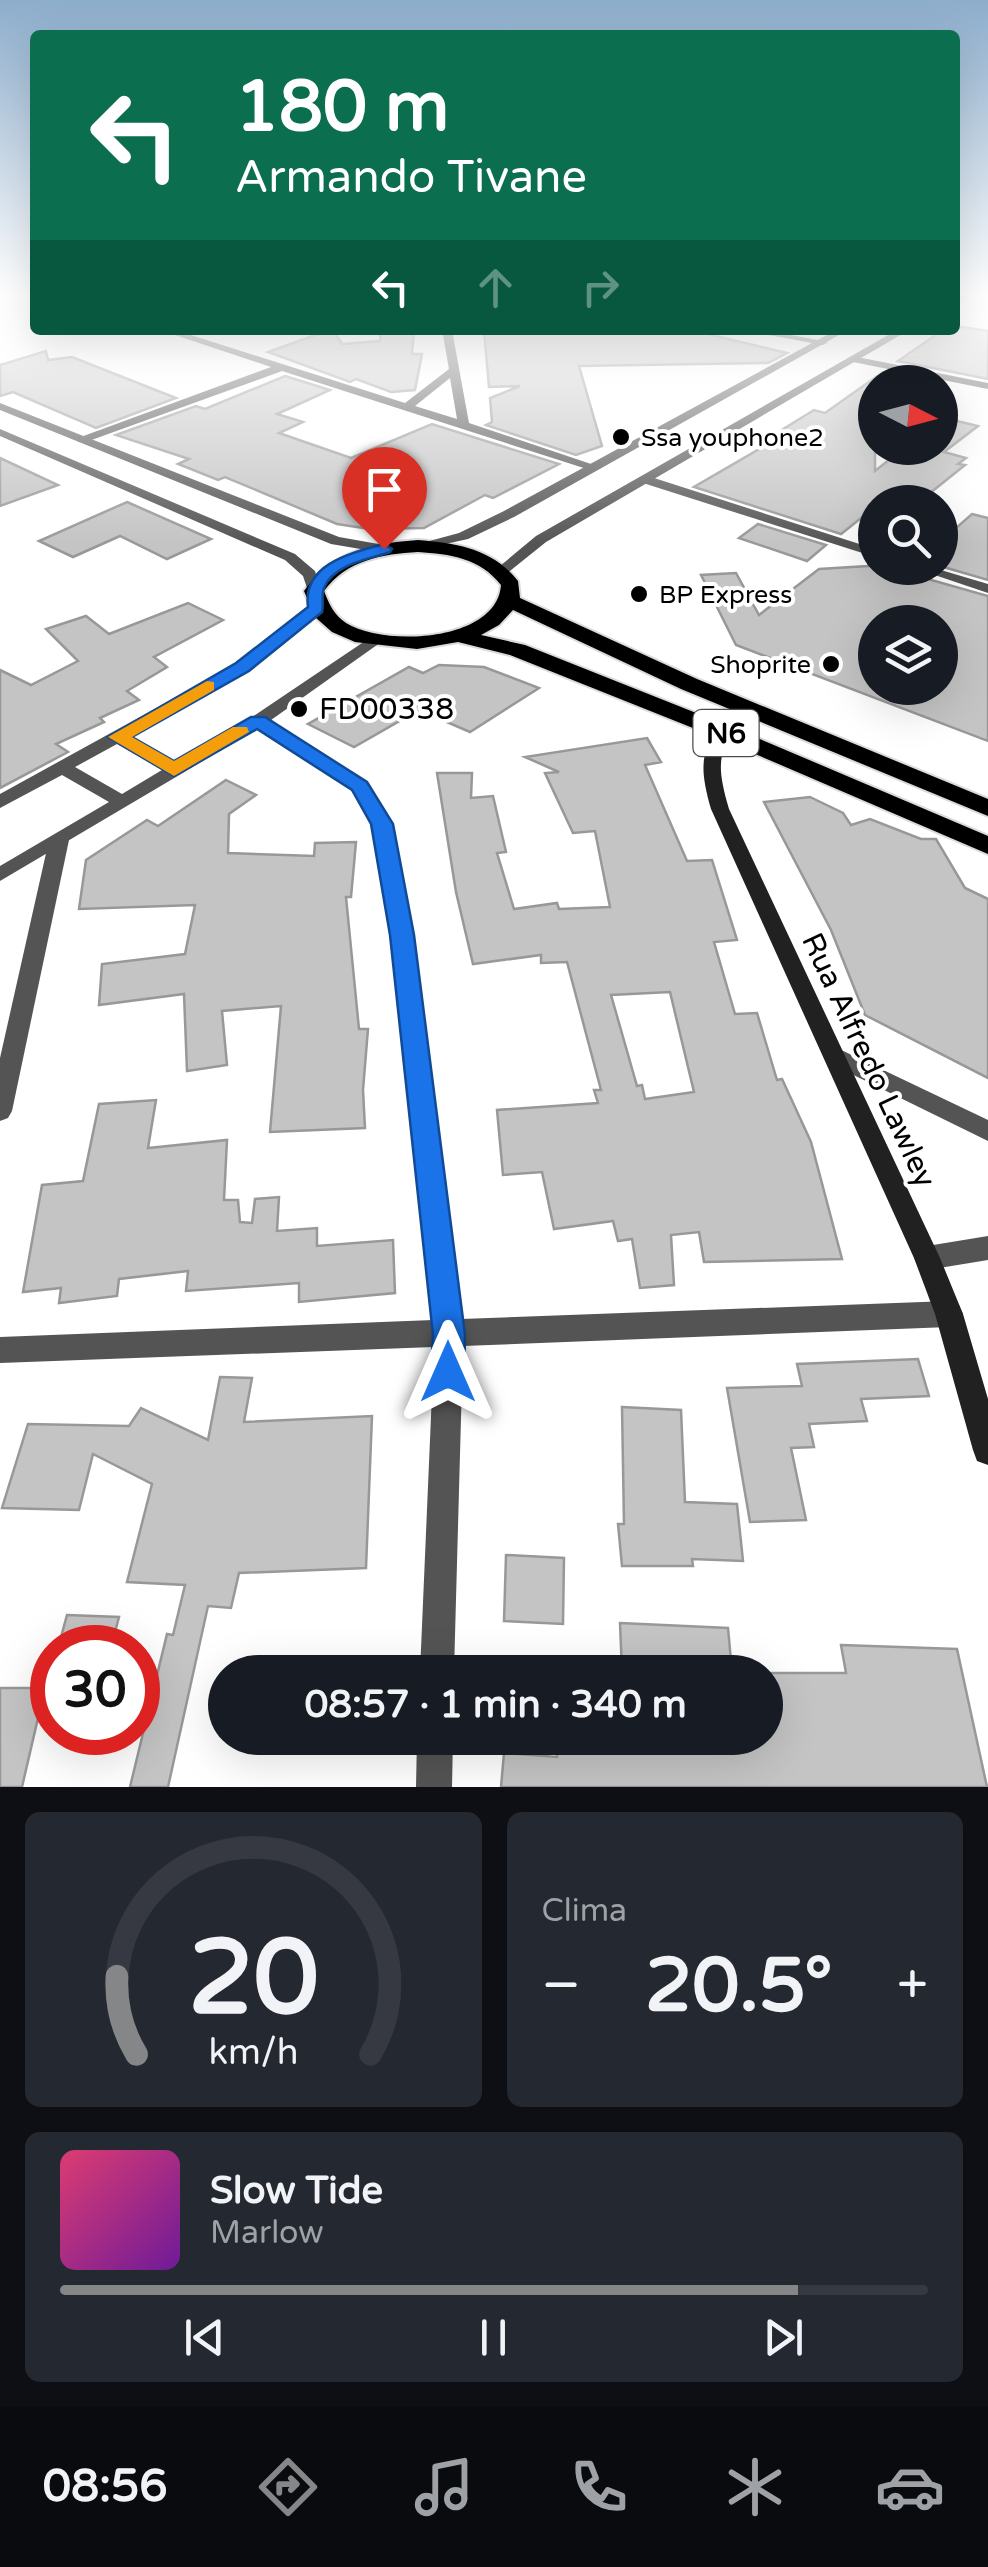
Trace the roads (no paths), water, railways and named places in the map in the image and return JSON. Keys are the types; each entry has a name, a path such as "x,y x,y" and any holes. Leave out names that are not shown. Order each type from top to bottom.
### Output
{"highway":[{"path":"418,546 461,551 501,571 511,585 510,601 490,623 459,636 418,643 376,640 346,632 328,622 315,600 324,575 343,562 384,549 418,546"},
{"name":"N6","path":"510,601 742,706 986,808"},
{"name":"N6","path":"459,636 517,650 726,733 988,846"},
{"path":"959,833 986,808"}],"main road":[{"name":"Rua Alfredo Lawley","path":"742,706 710,752 709,772 720,809 928,1258 949,1314 988,1450"}],"street":[{"path":"82,440 251,378"},
{"path":"313,378 594,467"},
{"path":"407,407 444,378"},
{"path":"455,378 463,423"},
{"path":"418,546 463,536 639,442 772,378"},
{"path":"501,571 541,539 820,378"},
{"path":"955,378 988,386"},
{"path":"0,406 336,541 384,549"},
{"path":"0,432 290,558 310,574 315,600 242,667 0,802"},
{"path":"639,442 657,446"},
{"path":"675,450 693,454"},
{"path":"647,480 858,548"},
{"path":"958,580 988,589"},
{"path":"0,875 258,721 376,640"},
{"path":"258,721 360,786 382,824 402,935 449,1335 439,1655"},
{"path":"118,737 174,770"},
{"path":"63,768 122,802"},
{"path":"0,1111 7,1037 59,840"},
{"path":"835,1056 987,1132"},
{"path":"928,1258 988,1248"},
{"path":"0,1350 949,1314"},
{"path":"434,1787 435,1755"}],"place":[{"name":"Ssa youphone2","path":"621,437"},
{"name":"BP Express","path":"639,594"},
{"name":"Shoprite","path":"831,664"},
{"name":"FD00338","path":"299,709"}]}
